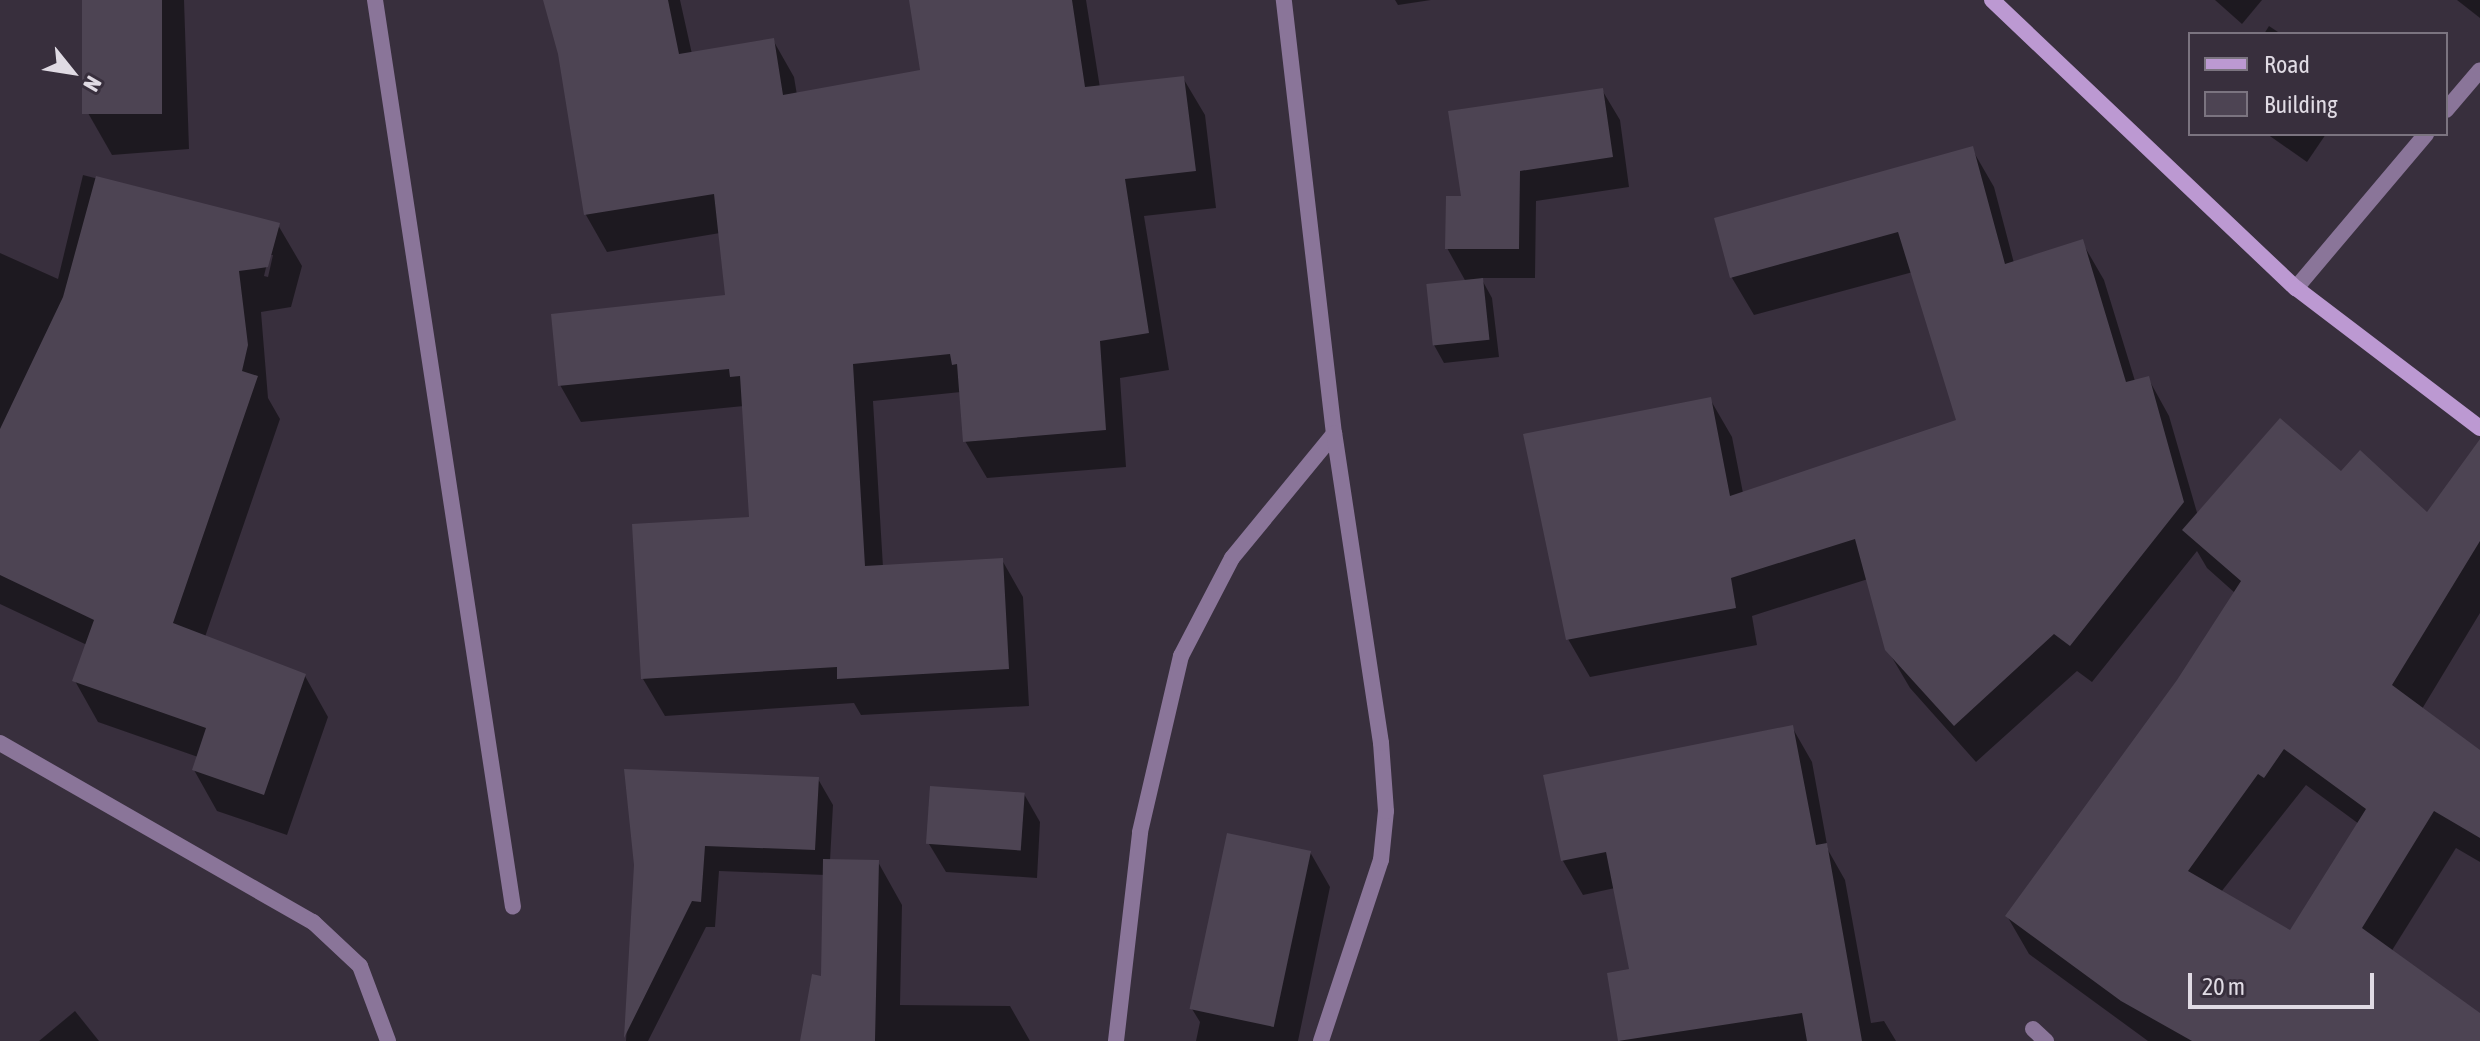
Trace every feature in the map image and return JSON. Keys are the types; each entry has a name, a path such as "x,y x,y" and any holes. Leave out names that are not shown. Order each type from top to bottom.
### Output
{"main road":[{"path":"1992,0 2296,288 2480,428"}],"street":[{"path":"375,0 513,907"},
{"path":"1284,0 1334,434 1381,743 1386,811 1381,860 1321,1041"},
{"path":"2448,108 2480,70"},
{"path":"2296,288 2424,136"},
{"path":"1116,1041 1140,832 1181,656 1232,558 1334,434"},
{"path":"0,743 313,922 360,966 388,1041"},
{"path":"2033,1029 2046,1041"}],"building":[{"path":"82,0 162,0 162,114 82,114"},
{"path":"543,0 668,0 679,54 774,38 783,95 920,70 909,0 1072,0 1085,87 1184,76 1196,171 1125,179 1149,333 1100,341 1106,430 963,442 957,364 952,365 950,354 853,364 865,566 1003,558 1009,669 837,679 837,667 641,679 632,524 749,517 740,376 730,377 729,369 558,386 551,314 725,295 714,194 584,215 558,54"},
{"path":"1603,88 1613,157 1520,171 1519,249 1445,249 1446,196 1461,196 1448,111"},
{"path":"1973,146 2005,264 2083,239 2126,382 2149,376 2184,502 2070,646 2054,634 1954,726 1885,650 1855,539 1731,578 1736,608 1566,640 1523,434 1711,397 1730,496 1956,420 1898,232 1730,278 1714,218"},
{"path":"96,176 280,223 268,267 239,271 248,345 242,371 258,376 173,623 306,674 264,795 192,770 206,728 72,681 94,620 0,575 0,429 63,297"},
{"path":"1483,278 1489,340 1433,346 1426,284"},
{"path":"2280,418 2341,471 2360,450 2427,512 2480,439 2480,541 2392,685 2480,750 2480,838 2434,811 2362,928 2480,1013 2480,1041 2192,1041 2121,1001 2005,916 2177,680 2241,581 2182,530","holes":["2284,749 2366,809 2290,930 2188,871 2258,774 2264,778"]},
{"path":"1793,725 1816,845 1827,843 1862,1041 1807,1041 1802,1013 1618,1041 1607,973 1629,969 1606,852 1561,861 1543,775"},
{"path":"624,769 819,777 815,850 705,846 701,902 692,901 624,1038 634,865"},
{"path":"930,786 1025,793 1021,850 926,844"},
{"path":"1227,833 1311,851 1274,1027 1190,1009"},
{"path":"823,859 879,860 875,1041 800,1041 812,974 821,976"}]}
